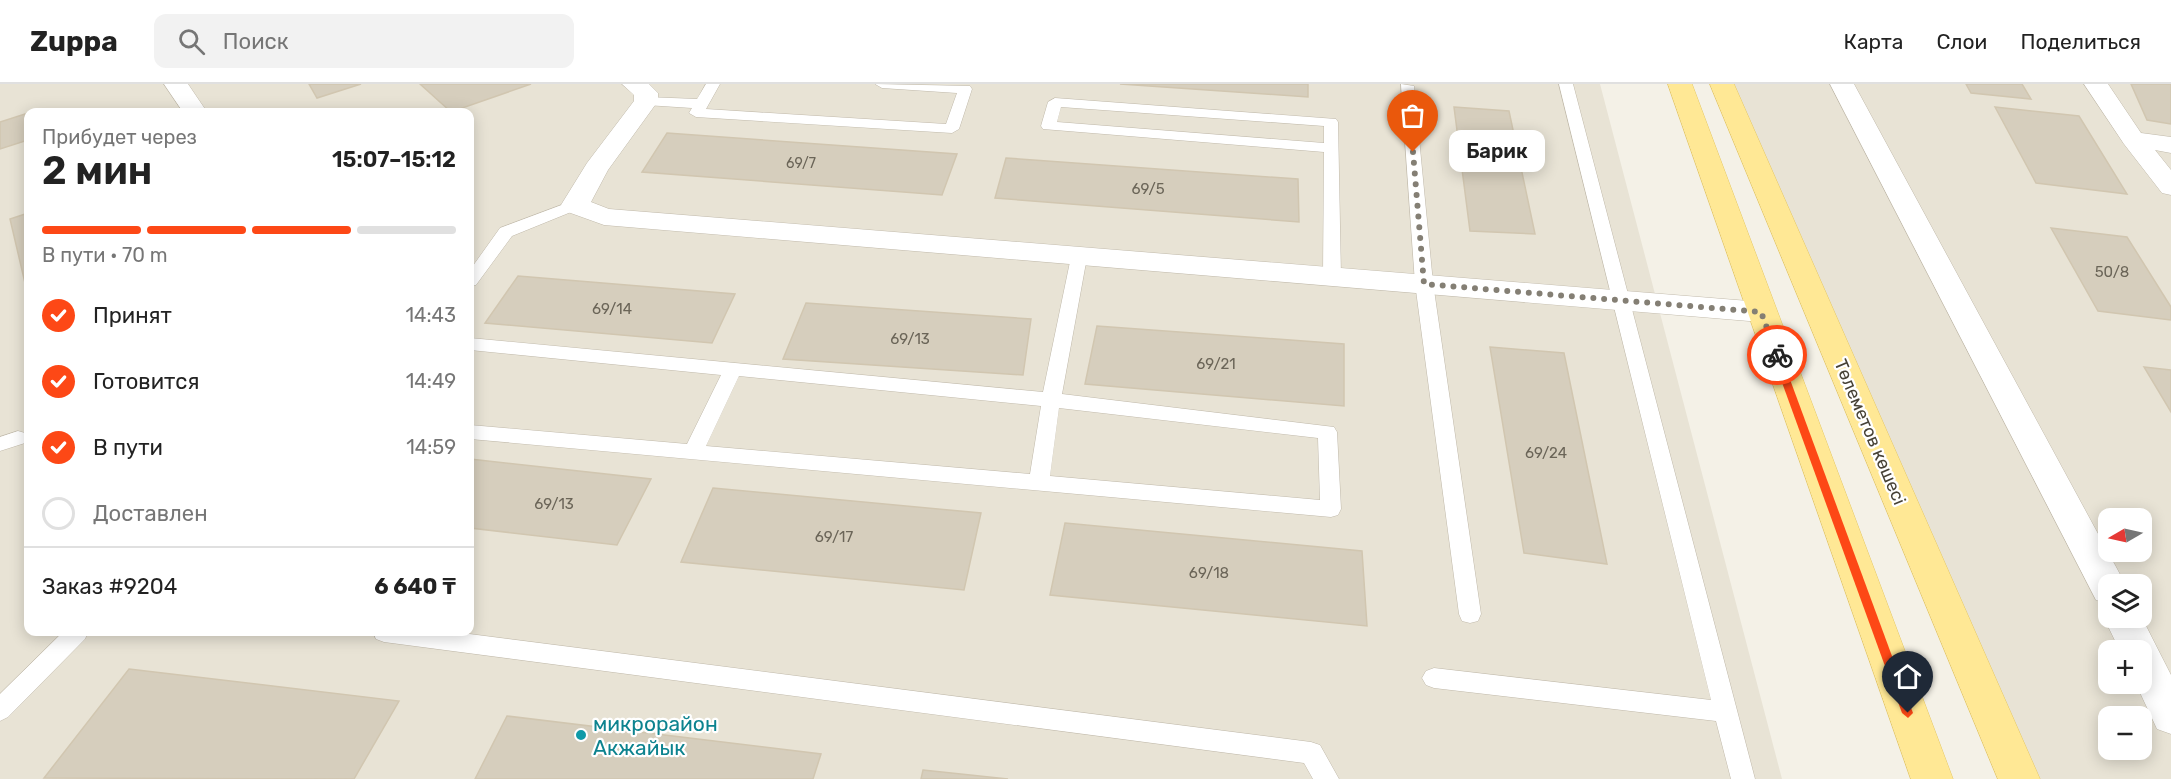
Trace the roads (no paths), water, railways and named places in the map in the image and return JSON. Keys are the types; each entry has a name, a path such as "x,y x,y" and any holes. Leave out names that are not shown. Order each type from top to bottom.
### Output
{"main road":[{"path":"1680,84 1932,779"},
{"name":"Төлеметов көшесі","path":"1722,84 2019,779"}],"street":[{"path":"176,84 192,108"},
{"path":"1842,84 2101,574"},
{"path":"2096,84 2133,139 2171,187"},
{"path":"640,92 575,205 604,217 1079,258 1761,312"},
{"path":"2133,139 2171,145"},
{"path":"2152,677 2171,716"}],"lane":[{"path":"713,84 696,113 952,129 965,89 882,84"},
{"path":"1566,84 1619,300 1743,779"},
{"path":"1407,86 1424,284 1470,614"},
{"path":"640,92 701,104"},
{"path":"1331,148 1048,126 1055,102 1330,122 1331,148 1332,277"},
{"path":"474,276 506,232 575,205"},
{"path":"1039,483 1051,400 1079,258"},
{"path":"474,344 1051,400 1327,432 1331,509 474,432"},
{"path":"693,452 733,369"},
{"path":"0,710 73,636"},
{"path":"415,636 1311,753 1327,779"},
{"path":"1434,678 1726,712"}],"place":[{"name":"Барик","path":"1413,152"},
{"name":"микрорайон Акжайык","path":"581,735"}]}
